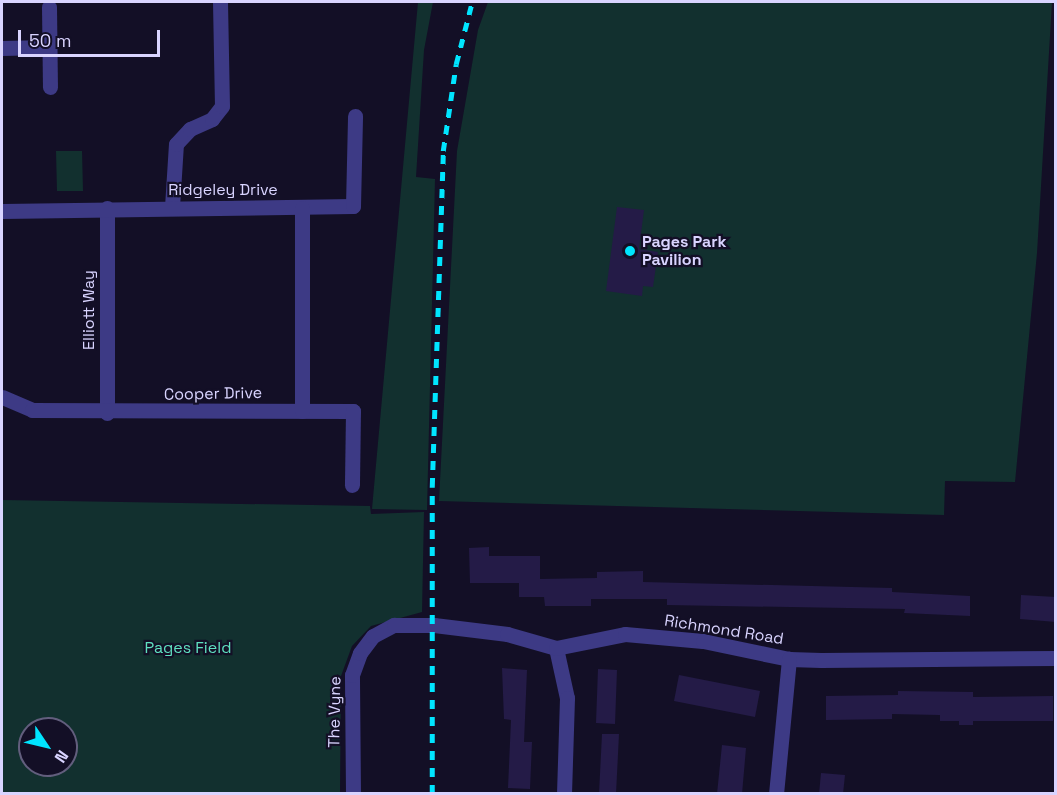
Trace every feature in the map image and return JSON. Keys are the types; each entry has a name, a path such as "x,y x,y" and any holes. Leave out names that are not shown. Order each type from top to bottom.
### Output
{"street":[{"path":"172,207 176,144 190,129 212,119 222,106 220,2"},
{"path":"49,7 50,87"},
{"path":"2,48 48,47"},
{"name":"Ridgeley Drive","path":"2,211 353,206 355,116"},
{"name":"Elliott Way","path":"107,208 107,412"},
{"path":"302,208 302,411"},
{"name":"Cooper Drive","path":"2,398 32,410 353,411 352,485"},
{"name":"The Vyne","path":"353,794 352,675 360,653 373,636 394,625 478,630"},
{"name":"Richmond Road","path":"478,630 507,634 556,648 625,634 703,641 789,659 1056,658"},
{"path":"556,648 567,698 564,794"},
{"name":"Richmond Road","path":"776,794 789,659"}],"green space":[{"path":"418,2 433,2 424,50 416,177 435,179 427,510 372,509"},
{"path":"488,2 1052,2 1037,253 1015,482 945,481 944,515 439,501 457,151 478,30"},
{"path":"56,151 82,151 83,191 57,191"},
{"name":"Pages Field","path":"2,500 370,506 371,514 424,512 422,612 371,626 352,646 341,676 340,793 2,794"}],"building":[{"name":"Pages Park Pavilion","path":"617,207 644,210 639,249 658,252 653,287 643,286 642,296 606,291"},
{"path":"489,547 489,556 540,556 540,579 597,578 597,572 643,571 643,582 892,588 892,592 970,596 970,616 904,613 905,609 667,605 667,599 591,599 591,606 545,606 544,597 519,597 519,583 470,583 469,548"},
{"path":"1021,595 1056,597 1056,622 1020,619"},
{"path":"502,668 527,670 524,742 532,742 530,789 508,788 511,720 504,719"},
{"path":"598,669 617,670 615,724 596,723"},
{"path":"679,675 760,691 755,717 674,701"},
{"path":"898,691 973,692 973,697 1053,696 1053,721 973,721 973,725 959,725 959,721 940,721 940,715 892,714 892,719 826,720 826,696 898,695"},
{"path":"602,734 619,734 616,794 599,794"},
{"path":"722,745 746,748 742,794 717,794"},
{"path":"821,773 845,775 843,794 819,794"}],"railway":[{"path":"432,794 432,487 443,151 456,64 472,2"}],"place":[{"name":"Pages Park Pavilion","path":"630,251"}]}
